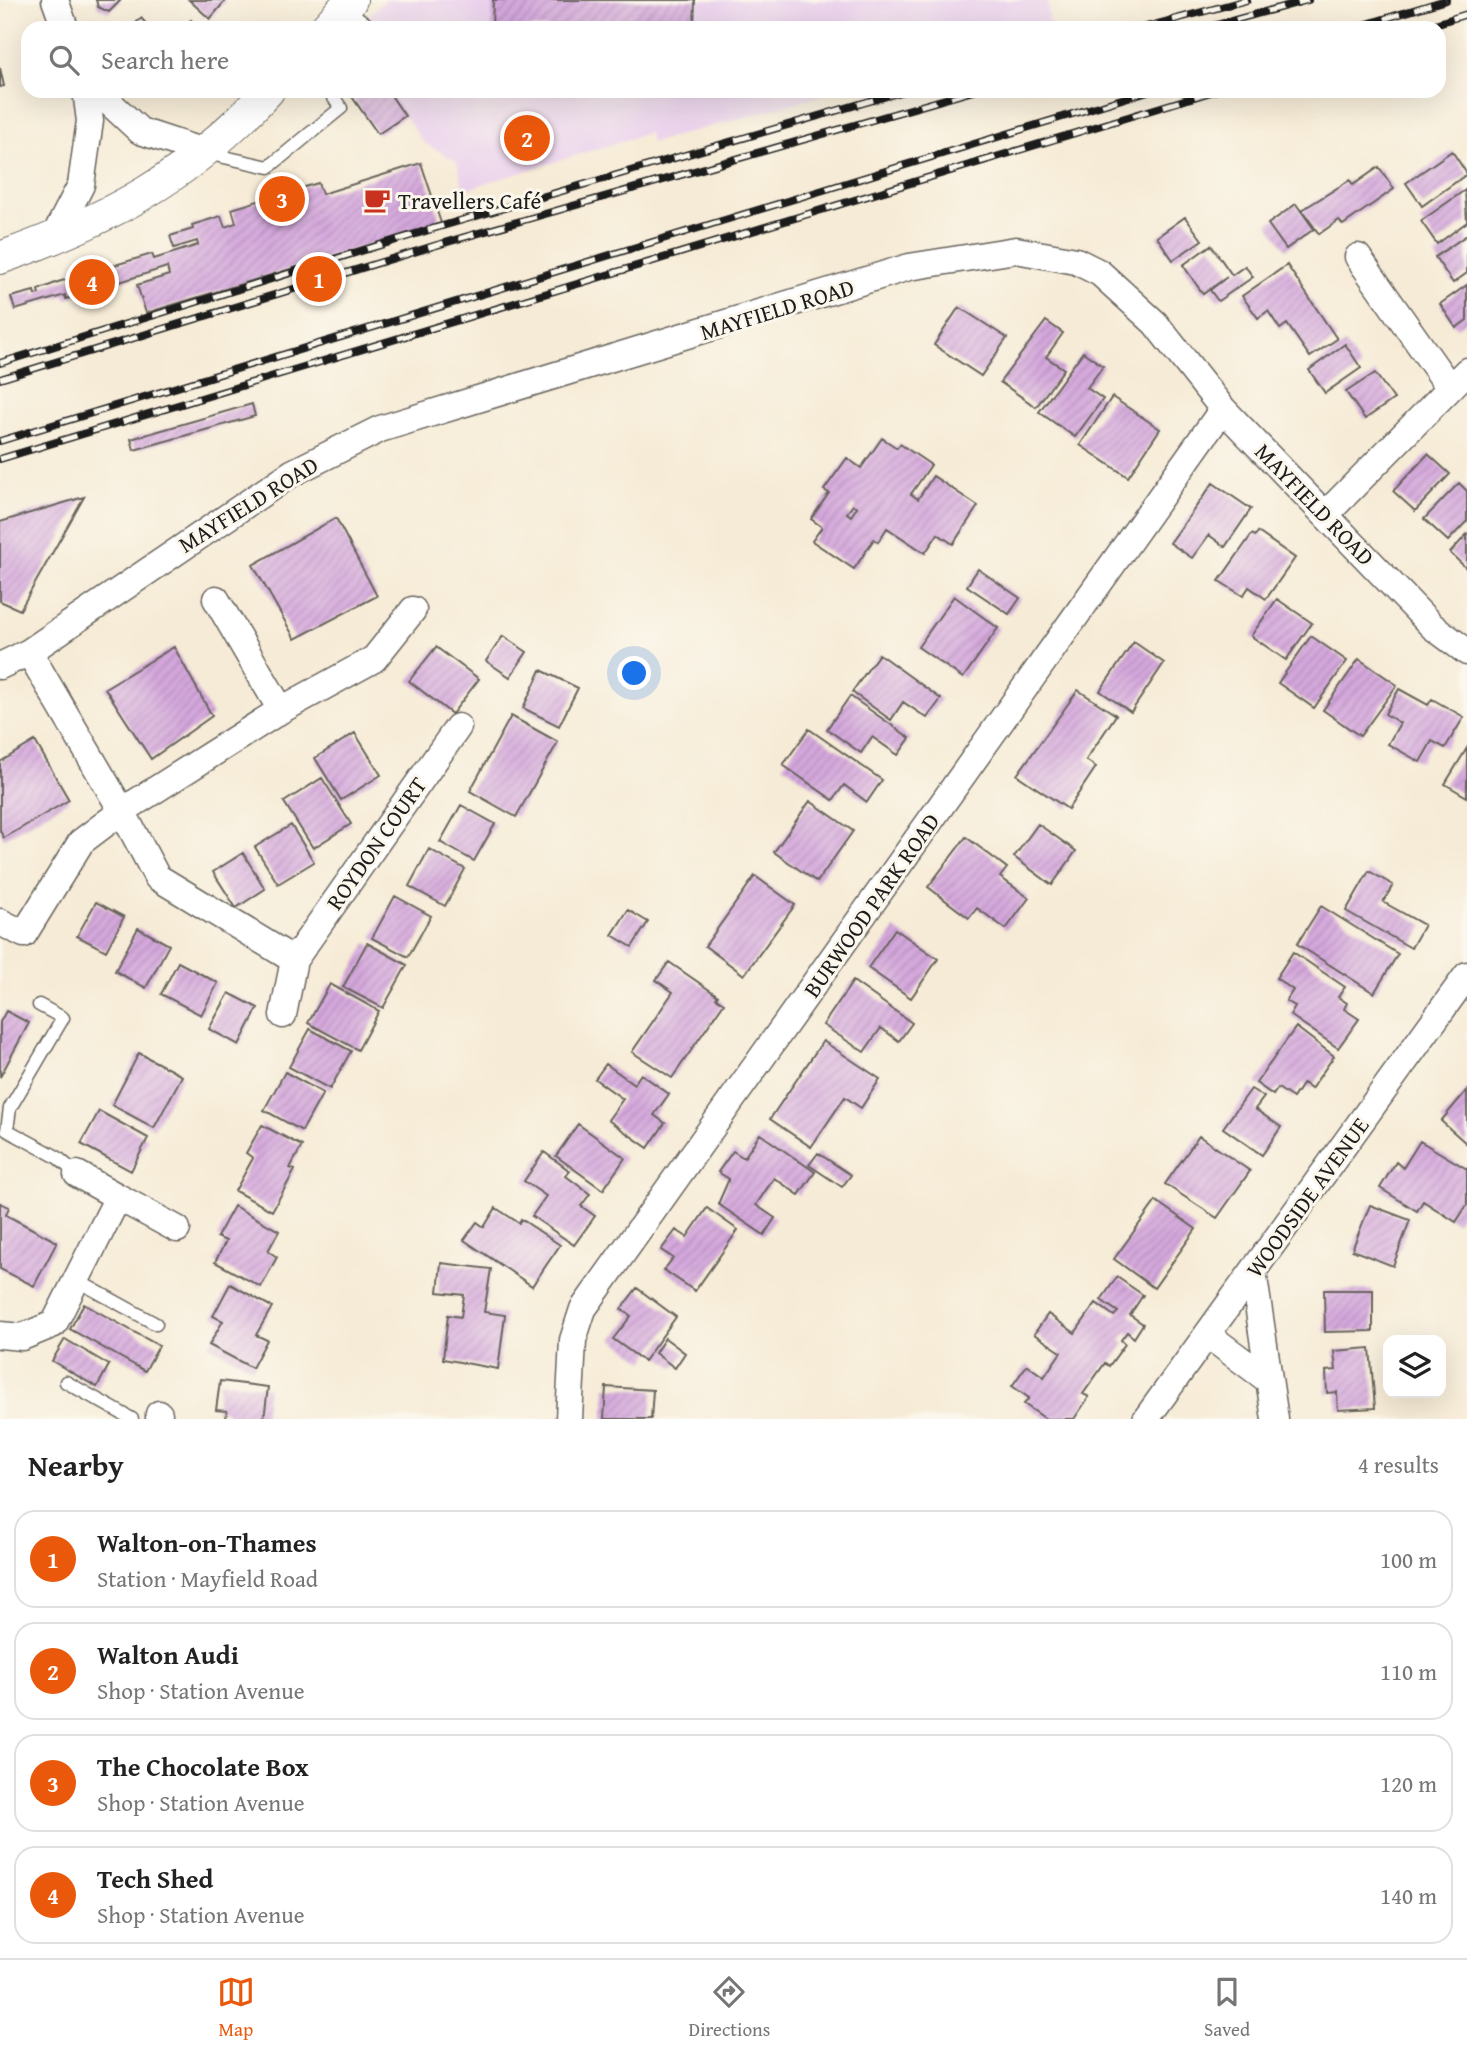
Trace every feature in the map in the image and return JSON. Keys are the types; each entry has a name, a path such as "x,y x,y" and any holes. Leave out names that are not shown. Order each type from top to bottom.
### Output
{"street":[{"path":"55,0 62,21"},
{"path":"53,239 82,185 90,121 87,98"},
{"path":"105,98 140,131 204,152"},
{"path":"0,258 99,219 163,184 204,152 261,98"},
{"name":"MAYFIELD ROAD","path":"0,666 29,652 292,473 380,429 909,267 1016,250 1076,261 1100,273 1155,323 1223,410 1432,626 1467,652"},
{"path":"1326,514 1458,380 1358,257"},
{"name":"BURWOOD PARK ROAD","path":"569,1419 573,1340 583,1309 1223,410"},
{"path":"216,598 281,710"},
{"path":"0,922 24,934 80,842 122,811 281,710 374,659 413,610"},
{"path":"29,652 122,811 157,877 294,960"},
{"name":"ROYDON COURT","path":"283,1015 294,960 458,727"},
{"name":"WOODSIDE AVENUE","path":"1146,1419 1467,975"},
{"path":"77,1174 177,1229"},
{"path":"0,1335 22,1337 54,1324 118,1196"},
{"path":"1253,1270 1275,1419"},
{"path":"1208,1335 1268,1380"}],"lane":[{"path":"341,12 358,21"},
{"path":"204,152 269,167 341,108 334,98"},
{"path":"39,1005 62,1018 10,1108 7,1130 57,1157 77,1174"},
{"path":"76,1280 156,1324"},
{"path":"66,1382 132,1419"}],"shaded area":[{"path":"385,0 1047,0 1049,21 362,21"},
{"path":"392,98 811,98 651,143 648,133 464,190 457,161 424,143"}],"building":[{"path":"96,0 121,0 109,12 98,7"},
{"path":"189,0 226,0 210,19"},
{"path":"493,0 695,0 694,21 492,21"},
{"path":"0,68 4,86 0,87"},
{"path":"353,98 393,98 405,116 378,134"},
{"path":"1452,151 1467,174 1422,206 1406,183"},
{"path":"421,163 441,223 146,313 137,285 169,275 167,267 66,299 65,295 15,310 11,297 34,291 35,295 39,294 38,290 58,282 152,254 154,259 198,245 197,241 174,248 170,236 193,229 192,225 221,216 225,227 236,223 232,209 318,183 322,194"},
{"path":"1379,167 1394,189 1343,225 1339,220 1319,234 1302,210 1350,180 1353,185"},
{"path":"1465,190 1467,222 1437,244 1421,221"},
{"path":"1296,204 1314,229 1286,249 1268,224"},
{"path":"1185,217 1202,240 1173,260 1157,237"},
{"path":"1467,235 1467,273 1453,283 1435,257"},
{"path":"1211,245 1232,275 1245,266 1253,277 1218,301 1210,290 1227,277 1203,294 1183,265"},
{"path":"1287,265 1337,339 1310,357 1287,324 1280,329 1268,311 1258,318 1242,296"},
{"path":"1467,285 1467,320 1456,328 1440,304"},
{"path":"959,307 1007,338 981,376 934,345"},
{"path":"1046,321 1063,333 1046,357 1064,369 1036,407 1000,382"},
{"path":"1345,344 1361,368 1325,393 1309,370"},
{"path":"1083,352 1103,366 1087,388 1103,399 1075,437 1039,412"},
{"path":"1375,373 1394,399 1365,419 1346,392"},
{"path":"1112,397 1160,429 1128,477 1080,445"},
{"path":"252,404 255,416 134,450 131,439"},
{"path":"882,438 897,448 900,444 931,465 911,494 918,499 933,476 978,506 953,544 938,534 925,553 887,528 878,542 874,539 854,569 812,541 822,527 811,519 829,493 824,490 847,458 861,468","holes":["853,505 857,507 851,516 847,513"]},
{"path":"1428,454 1450,474 1415,511 1393,491"},
{"path":"1213,483 1251,509 1225,547 1209,535 1192,558 1170,543"},
{"path":"1459,483 1467,491 1467,521 1448,541 1424,519"},
{"path":"84,497 20,610 0,601 0,522"},
{"path":"336,518 377,596 295,639 253,565"},
{"path":"1258,532 1295,558 1266,599 1249,587 1243,596 1219,581 1252,534 1255,536"},
{"path":"1467,534 1467,569 1450,553"},
{"path":"978,569 1020,598 1009,614 967,586"},
{"path":"954,596 998,628 963,678 918,647"},
{"path":"1277,599 1312,623 1286,660 1251,636"},
{"path":"503,636 527,652 510,677 486,661"},
{"path":"1311,636 1347,661 1314,708 1278,683"},
{"path":"1134,642 1164,663 1131,712 1100,691"},
{"path":"174,647 212,716 151,759 105,688"},
{"path":"436,647 479,679 452,714 409,681"},
{"path":"879,654 941,699 927,718 903,702 891,720 852,692"},
{"path":"1359,659 1397,685 1360,736 1323,710"},
{"path":"541,670 578,688 559,726 523,708"},
{"path":"1399,689 1428,705 1432,699 1464,717 1445,748 1432,741 1420,762 1388,744 1400,723 1385,714"},
{"path":"1078,690 1116,715 1086,760 1096,767 1068,809 1017,775"},
{"path":"850,696 910,738 898,755 872,737 861,753 827,729"},
{"path":"511,716 558,742 516,817 470,791"},
{"path":"809,729 882,780 867,802 844,785 833,800 783,765"},
{"path":"355,733 381,775 341,800 315,758"},
{"path":"35,741 69,800 4,838 0,831 0,762"},
{"path":"1467,748 1467,797 1445,784"},
{"path":"322,778 351,824 313,848 284,802"},
{"path":"810,801 853,831 817,882 774,852"},
{"path":"461,805 495,824 474,861 440,842"},
{"path":"1038,824 1076,851 1052,885 1014,857"},
{"path":"291,825 314,862 278,884 255,847"},
{"path":"966,837 1007,868 1000,877 1029,898 1006,929 977,908 969,918 928,887"},
{"path":"429,849 465,869 445,906 409,886"},
{"path":"243,853 265,889 236,908 213,872"},
{"path":"1369,871 1393,885 1383,902 1424,925 1411,948 1346,911"},
{"path":"755,876 795,905 744,975 705,946"},
{"path":"395,896 431,916 408,957 372,938"},
{"path":"96,902 124,917 106,951 77,936"},
{"path":"1321,906 1398,954 1374,993 1297,944"},
{"path":"628,910 648,922 632,947 612,935"},
{"path":"138,928 169,945 146,988 115,971"},
{"path":"895,929 938,959 911,998 868,968"},
{"path":"367,943 407,965 383,1008 343,987"},
{"path":"1293,952 1345,987 1338,997 1347,1003 1344,1009 1359,1019 1338,1048 1290,1015 1295,1006 1286,1001 1293,990 1276,978"},
{"path":"178,962 218,983 201,1015 161,994"},
{"path":"669,962 724,1003 672,1078 632,1052 673,992 656,980"},
{"path":"853,981 912,1023 899,1041 881,1028 864,1052 823,1025"},
{"path":"330,984 379,1011 358,1050 308,1023"},
{"path":"229,993 258,1008 239,1045 209,1029"},
{"path":"6,1011 29,1023 0,1077 0,1022"},
{"path":"1296,1027 1334,1056 1311,1089 1303,1083 1293,1098 1278,1088 1273,1095 1256,1083"},
{"path":"310,1029 351,1051 330,1089 289,1067"},
{"path":"823,1041 880,1079 861,1108 845,1097 811,1147 770,1119"},
{"path":"139,1053 182,1076 154,1128 112,1105"},
{"path":"606,1064 634,1084 641,1074 669,1094 654,1115 665,1123 648,1148 608,1120 623,1099 595,1079"},
{"path":"285,1072 323,1093 302,1131 264,1110"},
{"path":"1251,1089 1264,1097 1255,1109 1281,1127 1262,1155 1223,1128"},
{"path":"1467,1090 1467,1144 1441,1121"},
{"path":"99,1111 148,1138 131,1171 81,1144"},
{"path":"578,1124 625,1158 603,1190 556,1156"},
{"path":"262,1125 302,1146 290,1168 295,1170 272,1211 235,1191 253,1158 246,1153"},
{"path":"760,1134 815,1172 799,1195 774,1178 756,1205 775,1218 764,1235 718,1204 729,1179 718,1172 733,1151 744,1158"},
{"path":"1199,1136 1250,1171 1217,1218 1165,1184"},
{"path":"1420,1141 1467,1169 1467,1205 1456,1222 1423,1201 1417,1211 1380,1188 1396,1162 1403,1168"},
{"path":"544,1152 570,1171 566,1176 590,1194 581,1206 595,1216 574,1245 532,1216 546,1196 524,1181"},
{"path":"818,1153 851,1175 842,1187 809,1165"},
{"path":"1156,1201 1196,1229 1154,1288 1114,1259"},
{"path":"0,1203 9,1207 6,1215 57,1242 34,1286 0,1269"},
{"path":"1370,1205 1410,1220 1393,1266 1352,1250"},
{"path":"234,1206 279,1231 268,1251 277,1257 261,1287 215,1262 226,1241 217,1237"},
{"path":"496,1208 519,1223 521,1219 560,1245 532,1286 464,1240 477,1222 484,1227"},
{"path":"707,1208 738,1230 695,1291 664,1270 673,1258 661,1250 676,1230 687,1237"},
{"path":"441,1263 491,1269 484,1312 505,1315 498,1369 443,1359 448,1315 461,1317 464,1295 438,1292"},
{"path":"1117,1277 1143,1295 1130,1315 1143,1324 1134,1338 1127,1332 1121,1340 1125,1344 1109,1366 1105,1363 1083,1394 1089,1397 1074,1419 1046,1419 1024,1404 1029,1398 1012,1386 1027,1365 1044,1377 1061,1352 1034,1334 1048,1314 1075,1333 1096,1303 1114,1316 1118,1312 1101,1300"},
{"path":"230,1284 272,1307 256,1335 267,1340 252,1368 209,1345 223,1321 213,1316"},
{"path":"637,1288 676,1317 644,1361 613,1339 631,1316 621,1309"},
{"path":"1324,1290 1373,1290 1373,1331 1325,1332"},
{"path":"84,1304 159,1346 145,1371 70,1329"},
{"path":"665,1338 685,1353 675,1368 655,1353"},
{"path":"65,1339 109,1365 97,1387 52,1361"},
{"path":"1370,1348 1375,1408 1338,1410 1337,1392 1327,1393 1326,1371 1336,1370 1334,1351"},
{"path":"220,1381 268,1387 264,1419 226,1419 227,1411 216,1410"},
{"path":"606,1387 653,1390 651,1419 604,1419"}],"railway":[{"path":"1168,21 1247,0"},
{"path":"1231,21 1308,0"},
{"path":"1377,21 1446,0"},
{"path":"1444,21 1467,14"},
{"path":"0,363 432,229 880,98"},
{"path":"0,379 437,245 949,98"},
{"path":"0,441 1125,98"},
{"path":"0,459 1191,98"}],"place":[{"name":"Walton Audi","path":"527,138"},
{"name":"The Chocolate Box","path":"282,199"},
{"name":"Travellers Café","path":"377,200"},
{"name":"Walton-on-Thames","path":"319,279"},
{"name":"Tech Shed","path":"92,282"}]}
